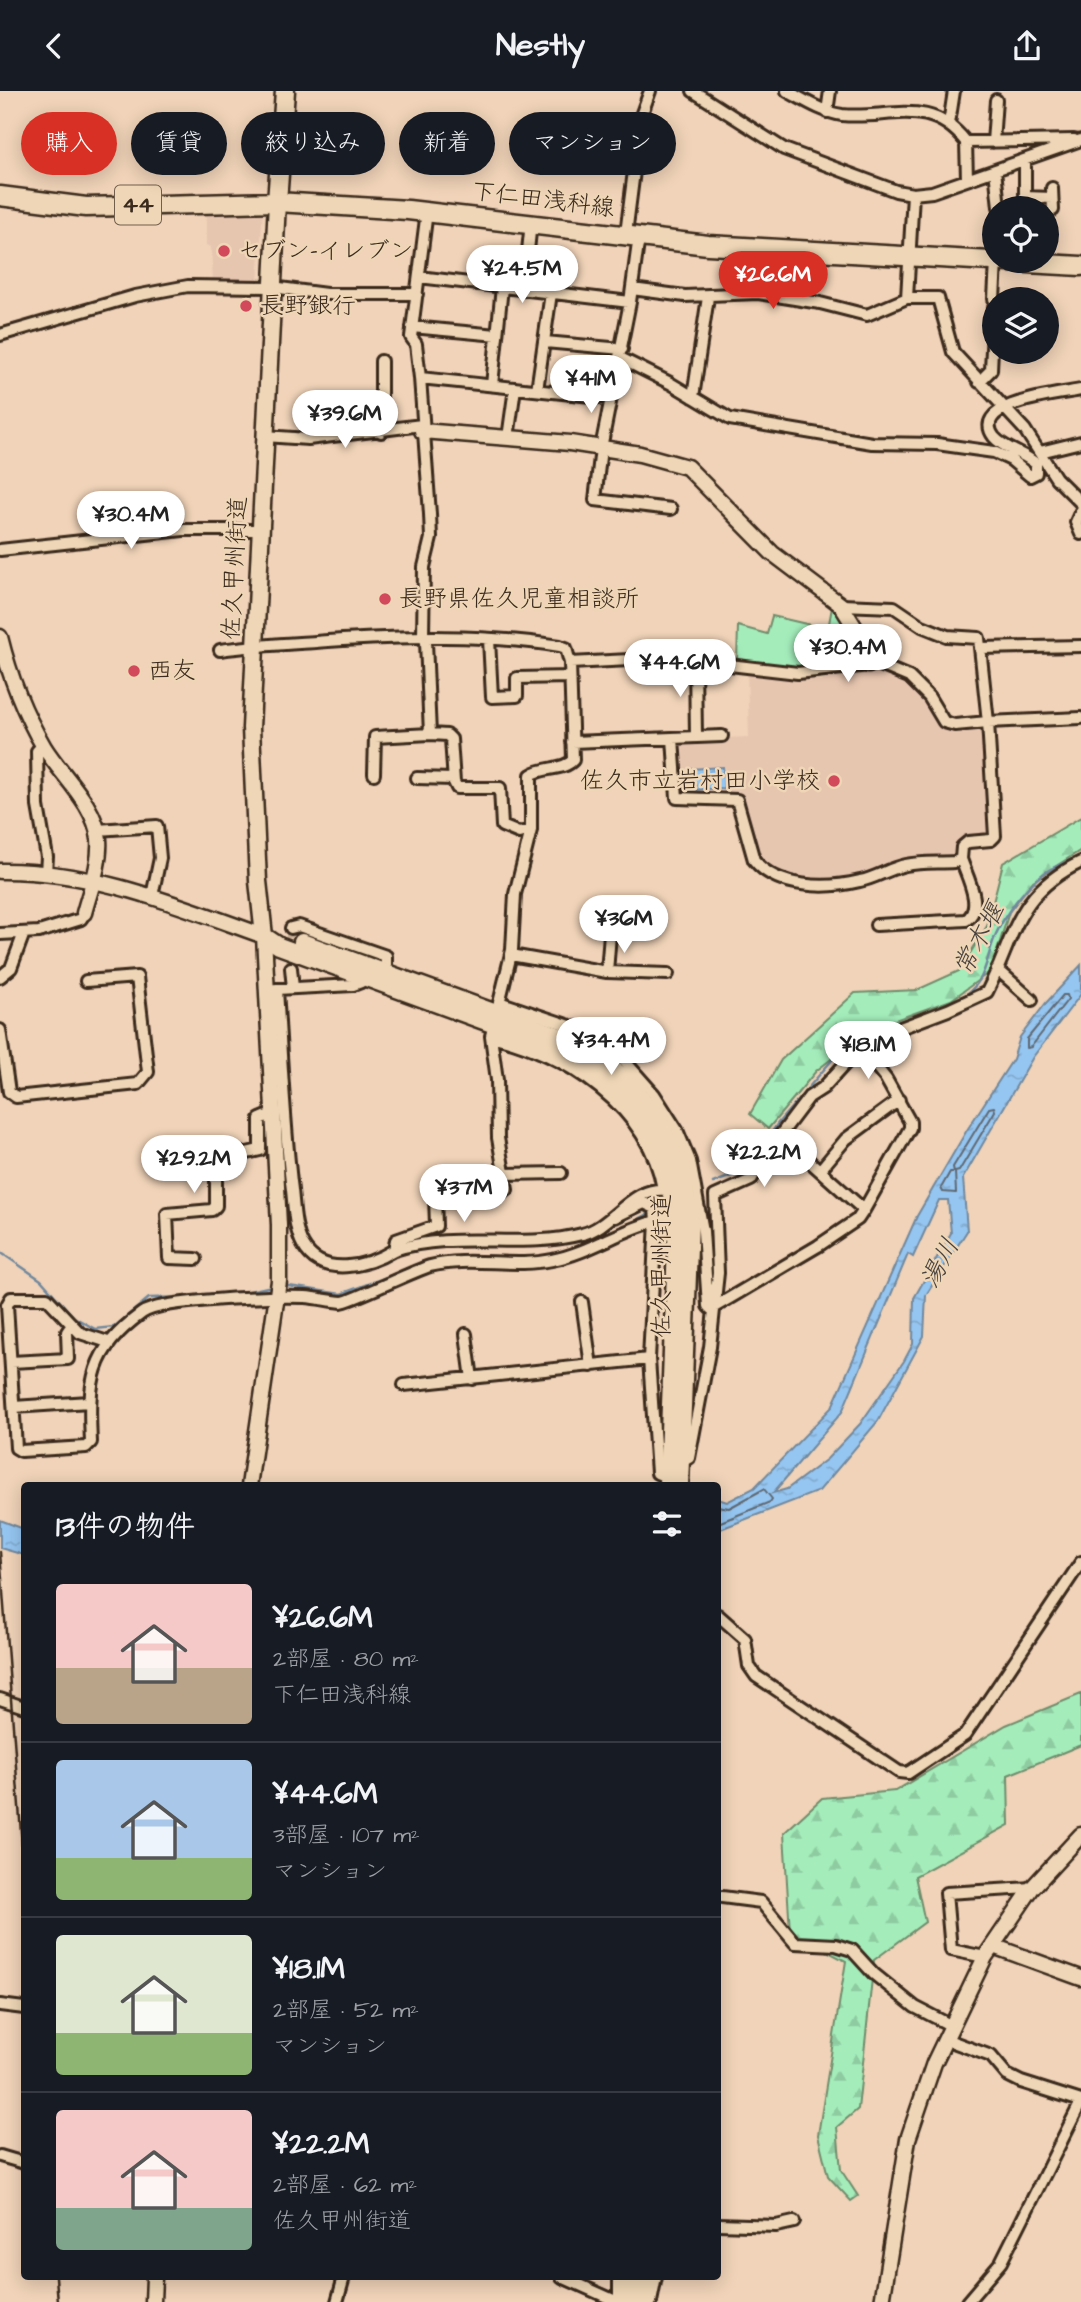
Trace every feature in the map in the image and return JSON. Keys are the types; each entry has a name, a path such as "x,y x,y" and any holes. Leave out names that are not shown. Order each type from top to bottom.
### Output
{"main road":[{"path":"276,202 285,91"},
{"name":"下仁田浅科線","path":"0,196 86,207 276,202 426,211 708,246 982,261"},
{"name":"佐久甲州街道","path":"264,936 251,756 276,202"},
{"name":"下仁田浅科線","path":"1059,265 1081,266"},
{"name":"佐久甲州街道","path":"264,936 283,935 386,971 570,1054 618,1091 644,1122 662,1153 677,1254 674,1479"},
{"name":"佐久甲州街道","path":"264,936 279,946 364,976 573,1041 623,1076 644,1100 664,1129 694,1196 674,1479"},
{"path":"631,2302 632,2280"},
{"path":"642,2302 643,2280"}],"street":[{"path":"650,91 641,116 632,235 632,289 601,447 595,500 671,509"},
{"path":"693,91 784,149 858,178 913,194 932,192 1079,141"},
{"path":"787,91 827,112 857,116 897,111 949,124 965,142 967,179"},
{"path":"827,112 830,91"},
{"path":"949,124 954,91"},
{"path":"993,142 996,100"},
{"path":"965,142 1054,138 1079,141"},
{"path":"1026,160 1026,196"},
{"path":"995,170 998,196"},
{"path":"907,298 913,194"},
{"path":"426,211 412,327 420,378 431,538 424,567 423,636 426,642 430,734"},
{"path":"524,290 531,222"},
{"path":"419,277 630,302"},
{"path":"0,335 157,290 197,285 272,287 326,294 416,294"},
{"path":"492,385 502,287"},
{"path":"632,289 708,297 758,293 820,303 867,315 907,298 938,298 949,345 1003,406 1040,452 1056,478 1081,503"},
{"path":"537,390 551,293"},
{"path":"693,397 708,297"},
{"path":"412,327 497,335"},
{"path":"545,342 621,353 730,419 872,443 937,445 994,452 1011,460 1025,474 1034,476 1036,464 993,436 991,422 1003,406 1081,390"},
{"path":"381,361 381,432"},
{"path":"979,381 991,370 991,364"},
{"path":"420,378 610,398"},
{"path":"508,438 515,388"},
{"path":"265,436 308,439 422,428 601,447 687,467 772,553 841,605 869,665"},
{"path":"1040,452 1081,442"},
{"path":"1081,511 1076,522 1081,534"},
{"path":"0,550 183,530 260,530"},
{"path":"841,605 894,607 922,626 947,636 976,636 981,648 995,836 992,841 968,842 962,847 961,859 973,893 974,911 966,920 876,925"},
{"path":"220,650 254,645 423,636 489,639 566,648 570,663 571,764 531,775 531,830 514,894 510,955 494,1018 507,1190 435,1196 436,1226 396,1240 394,1250"},
{"path":"0,637 10,671 43,745 91,815 97,830 98,859 81,919 39,932 0,935"},
{"path":"489,639 492,697 517,696 517,678 570,677"},
{"path":"981,648 1081,646"},
{"path":"570,663 670,658 797,673 869,665 887,666 909,677 948,724 1081,718"},
{"path":"695,660 696,737"},
{"path":"374,774 375,737 447,735 451,739 453,779 457,788 500,788 502,826 519,833 531,830"},
{"path":"572,742 722,736"},
{"path":"673,738 677,798 737,800 754,860 760,867 780,879 796,883 845,883 869,879 903,865 961,859"},
{"path":"43,745 37,751 37,777 46,872"},
{"path":"417,778 453,779"},
{"path":"97,830 157,826 160,858 152,897"},
{"path":"859,1046 899,1100 910,1128 864,1210 858,1219 818,1246 711,1309 708,1306 703,1231 694,1196 715,1196 751,1180 809,1097 823,1088 859,1046 874,1037 987,992 1021,913 1053,877 1081,862"},
{"path":"0,871 46,872 92,879 264,936 296,1215 303,1245 314,1257 345,1266 368,1264 394,1250 426,1240 566,1237 592,1232 643,1203 655,1208 649,1359 657,1472 674,1479 689,1458 697,1425 718,1273 715,1196"},
{"path":"291,928 293,925 299,926 386,956 386,971"},
{"path":"0,977 15,961 24,933"},
{"path":"607,972 610,935"},
{"path":"510,955 607,972 668,974"},
{"path":"291,968 293,988"},
{"path":"998,969 1032,1000"},
{"path":"272,989 353,985 361,982 364,976"},
{"path":"0,1030 9,1092 16,1097 138,1084 148,1072 137,977 86,981"},
{"path":"250,1482 278,1291 272,989"},
{"path":"108,1342 80,1333 47,1298 11,1299 7,1305 16,1448 21,1451 86,1447 91,1442 89,1402 94,1369 108,1342 144,1311 164,1305 278,1291 344,1302 384,1283 436,1265 548,1261 595,1247 673,1213 660,1173 643,1137 622,1107 586,1079 494,1018"},
{"path":"821,1169 852,1134 899,1100"},
{"path":"196,1259 169,1258 167,1214 212,1210 216,1206 216,1160 260,1150 260,1119 274,1113"},
{"path":"780,1135 864,1210"},
{"path":"504,1174 561,1173"},
{"path":"615,1217 633,1199 663,1189"},
{"path":"582,1302 591,1366"},
{"path":"11,1362 68,1359 67,1332 71,1326"},
{"path":"466,1334 472,1379"},
{"path":"404,1385 649,1359"},
{"path":"14,1408 89,1402"},
{"path":"721,1618 745,1639 749,1666 756,1676 899,1772 908,1773 965,1735 1081,1562"},
{"path":"0,1699 21,1706"},
{"path":"883,2302 908,2139 948,2032 989,1952 1032,1888 1081,1835"},
{"path":"1032,1888 946,1893 951,1950 989,1952 1081,1977"},
{"path":"722,1897 761,1902 795,1943 836,1945 852,1950 874,1974 948,2032 991,2056 1007,2075 1081,2102 1001,2262 967,2302"},
{"path":"0,2005 21,2008"},
{"path":"0,2156 21,2162"},
{"path":"721,2224 776,2226 794,2222"},
{"path":"153,2302 154,2280"},
{"path":"337,2302 343,2280"},
{"path":"569,2280 619,2302 619,2280"},
{"path":"651,2302 655,2280"}],"shaded area":[{"path":"207,209 263,209 258,282 213,282 211,247 206,245"},
{"name":"佐久市立岩村田小学校","path":"865,670 886,671 898,675 923,693 939,721 985,725 989,831 963,839 951,856 911,858 840,880 795,880 779,874 758,860 749,841 738,794 682,797 677,740 749,737 747,671 821,681"}],"green space":[{"path":"833,602 860,657 858,659 801,667 737,661 738,626 767,634 772,616 828,629"},
{"path":"1081,817 1081,850 1033,881 1009,912 991,971 951,1000 870,1029 816,1071 768,1129 750,1114 781,1060 855,993 917,990 959,971 987,926 1003,863"},
{"path":"1081,1694 1081,1745 1008,1775 1009,1825 915,1876 925,1922 874,1960 858,2109 837,2127 841,2170 858,2196 851,2201 828,2176 818,2135 846,1961 790,1932 784,1833 822,1798 895,1791 1006,1725"}],"water":[{"path":"723,767 724,788 690,790 689,769"},
{"name":"湯川","path":"1081,965 1081,994 1033,1057 963,1178 967,1231 926,1295 924,1336 878,1421 819,1491 721,1529 721,1500 727,1502 754,1488 832,1407 917,1216 967,1130 1013,1059 1020,1037 1046,1003","holes":["939,1200 948,1200 951,1233 914,1298 913,1344 904,1361 860,1424 827,1459 787,1489 773,1493 842,1412 908,1254 913,1257"]},
{"path":"0,1520 21,1528 21,1554 0,1548"}],"waterway":[{"name":"常木堰","path":"957,1001 968,993 980,978 1000,926 1023,893 1047,871 1081,855"},
{"name":"常木堰","path":"713,1183 747,1170 778,1123 845,1045 860,1034 931,1011"},
{"path":"620,1229 648,1214"},
{"path":"551,1255 579,1247"},
{"path":"0,1252 41,1280 74,1317 95,1329 114,1327 149,1298 196,1297"},
{"path":"282,1285 341,1294 416,1266"},
{"path":"241,1293 272,1286"}],"tunnel":[{"path":"291,928 291,968"}],"railway":[{"path":"0,1552 21,1833"},
{"path":"56,2280 58,2302"}],"place":[{"name":"セブン-イレブン","path":"224,251"},
{"name":"長野銀行","path":"246,306"},
{"name":"長野県佐久児童相談所","path":"385,599"},
{"name":"西友","path":"134,671"},
{"name":"佐久市立岩村田小学校","path":"834,781"}]}
